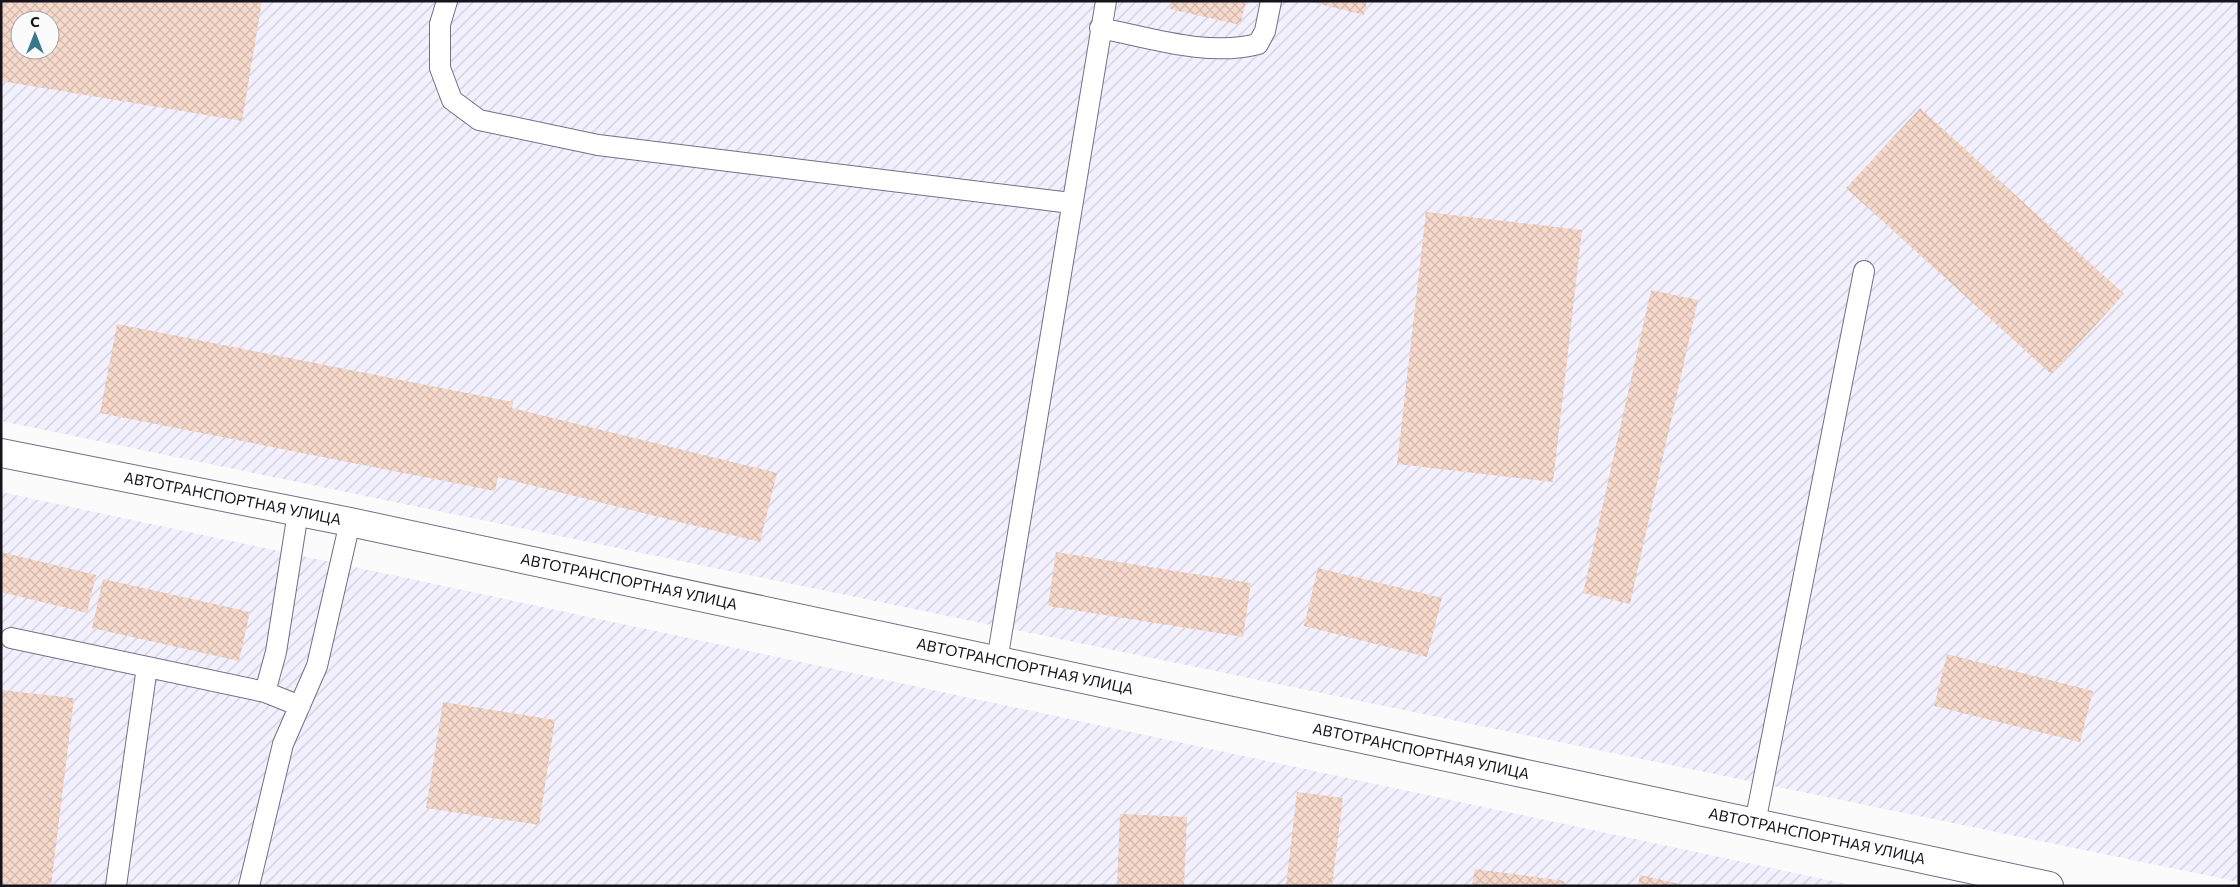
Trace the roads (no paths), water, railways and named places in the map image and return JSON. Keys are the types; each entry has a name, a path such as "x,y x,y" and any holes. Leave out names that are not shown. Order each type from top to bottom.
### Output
{"street":[{"name":"АВТОТРАНСПОРТНАЯ УЛИЦА","path":"1,453 350,522 2049,886"}],"lane":[{"path":"447,1 440,24 440,68 452,100 478,120 598,145 1071,203"},
{"path":"997,661 1071,203 1106,1"},
{"path":"1100,28 1199,47 1237,49 1258,44 1265,30 1271,1"},
{"path":"1755,823 1864,271"},
{"path":"265,692 276,652 298,512"},
{"path":"249,886 283,744 317,666 350,522"},
{"path":"11,638 265,692 300,706"},
{"path":"116,886 147,667"}]}
